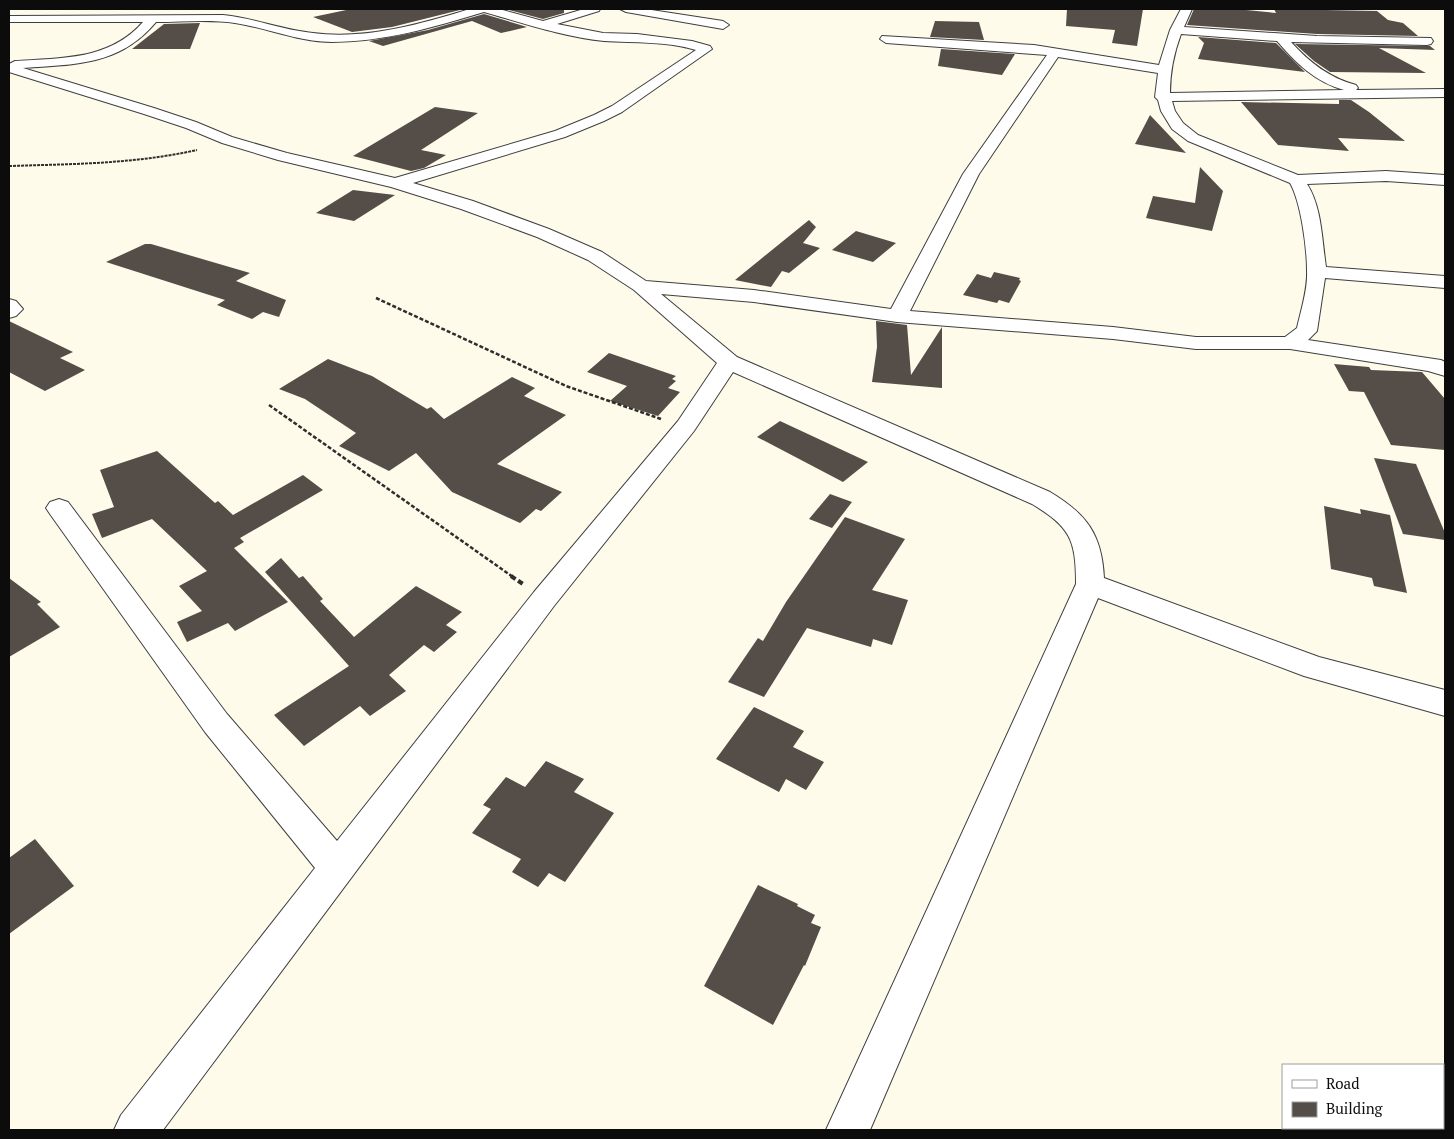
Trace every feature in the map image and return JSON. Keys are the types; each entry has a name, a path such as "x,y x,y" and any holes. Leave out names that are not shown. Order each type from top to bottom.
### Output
{"street":[{"path":"9,19 239,19 313,37 347,38 419,25 481,9"},
{"path":"396,183 583,126 617,109 706,49 692,45 637,38 603,37 544,25 486,9"},
{"path":"544,25 595,9"},
{"path":"626,9 723,25"},
{"path":"1187,9 1176,30 1165,70 1162,97 1171,118 1184,133 1221,151 1296,180 1386,176 1445,180"},
{"path":"239,19 261,11"},
{"path":"13,73 113,52 138,35 151,20"},
{"path":"1176,30 1281,38 1426,41"},
{"path":"1281,38 1294,54 1320,77 1346,87 1373,92"},
{"path":"886,40 1056,52 1165,70"},
{"path":"897,316 971,174 1010,115 1056,52"},
{"path":"13,73 149,111 191,125 227,140 283,157 396,183 467,205 543,233 595,256 641,286 698,338 729,362 1041,498 1071,518 1084,539 1090,564 1090,584 848,1130"},
{"path":"1162,97 1373,92 1445,93"},
{"path":"1290,343 1307,330 1316,272 1310,219 1303,191 1296,180"},
{"path":"1316,272 1445,282"},
{"path":"641,286 754,296 897,316 1113,333 1196,343 1290,343 1432,365 1445,370"},
{"path":"9,306 12,309 9,312"},
{"path":"136,1130 544,599 686,426 729,362"},
{"path":"59,508 216,723 337,867"},
{"path":"1090,584 1315,668 1445,703"}],"path":[{"path":"9,166 128,162 190,152 227,140"},
{"path":"376,298 566,386 628,409 686,426"},
{"path":"269,405 544,599"}],"building":[{"path":"351,9 464,9 392,27 352,32 313,17"},
{"path":"505,9 564,9 564,13 543,19"},
{"path":"1067,9 1143,9 1137,46 1112,43 1115,30 1066,26"},
{"path":"1194,9 1236,9 1276,13 1274,9 1377,11 1388,20 1403,23 1418,36 1317,34 1187,25"},
{"path":"484,14 527,27 501,33 472,21 383,46 369,41 428,30"},
{"path":"935,21 979,22 984,40 930,37"},
{"path":"200,23 190,49 132,49 164,24"},
{"path":"1198,37 1276,43 1305,72 1198,59 1204,43"},
{"path":"1295,44 1430,46 1435,50 1379,48 1426,73 1330,72"},
{"path":"941,49 1015,54 1002,75 938,66"},
{"path":"1339,100 1351,100 1405,141 1338,138 1349,151 1278,145 1241,102 1339,104"},
{"path":"435,107 478,113 421,150 446,155 424,168 411,171 353,156"},
{"path":"1150,115 1186,153 1135,144"},
{"path":"1200,167 1223,191 1212,231 1146,218 1153,196 1195,203"},
{"path":"353,190 395,195 354,221 316,213"},
{"path":"809,220 816,227 803,243 820,248 789,273 782,271 771,287 735,280"},
{"path":"856,231 896,243 873,262 832,250"},
{"path":"145,244 151,244 250,273 236,281 286,300 279,317 263,312 252,319 217,305 225,300 106,262"},
{"path":"994,272 1020,278 1019,280 1021,281 1009,303 999,300 997,303 963,295 977,274 991,278"},
{"path":"9,321 73,352 60,358 85,370 45,391 9,372"},
{"path":"876,321 907,325 911,375 942,327 942,388 872,382 877,347"},
{"path":"609,353 676,376 672,379 676,381 668,388 680,392 658,416 610,401 627,386 587,372"},
{"path":"328,359 372,376 427,409 431,407 444,419 512,377 535,388 524,396 566,415 497,464 562,492 541,511 536,509 520,523 452,492 416,453 389,471 339,446 356,433 305,399 279,389"},
{"path":"1334,364 1369,367 1371,370 1422,372 1445,399 1445,450 1391,445 1364,392 1349,391"},
{"path":"780,421 868,462 843,482 757,437"},
{"path":"157,451 215,503 218,501 233,515 303,475 323,490 240,538 244,542 234,548 288,602 235,631 228,623 187,642 177,622 202,611 179,586 207,571 152,519 102,538 92,514 114,507 100,470"},
{"path":"1374,458 1416,464 1445,533 1445,540 1403,534"},
{"path":"830,494 852,502 832,528 809,519"},
{"path":"1324,506 1361,514 1360,509 1390,515 1407,593 1374,586 1372,578 1331,569"},
{"path":"845,517 905,539 872,590 908,600 892,645 873,639 871,647 807,628 764,697 728,682 758,638 763,641 786,602"},
{"path":"281,558 299,578 303,576 323,599 320,601 354,637 416,586 462,612 446,625 457,632 434,652 424,645 389,675 406,691 370,716 360,706 304,746 274,715 349,666 265,572"},
{"path":"9,578 41,602 37,604 60,627 9,657"},
{"path":"754,707 804,731 793,747 824,762 806,790 786,779 779,792 716,759"},
{"path":"546,761 584,779 574,792 614,813 565,882 549,873 538,887 512,872 521,859 472,833 491,809 483,805 506,777 525,787"},
{"path":"35,839 74,886 9,934 9,858"},
{"path":"758,885 798,904 797,906 815,915 811,923 821,927 805,966 773,1025 704,986"}]}
